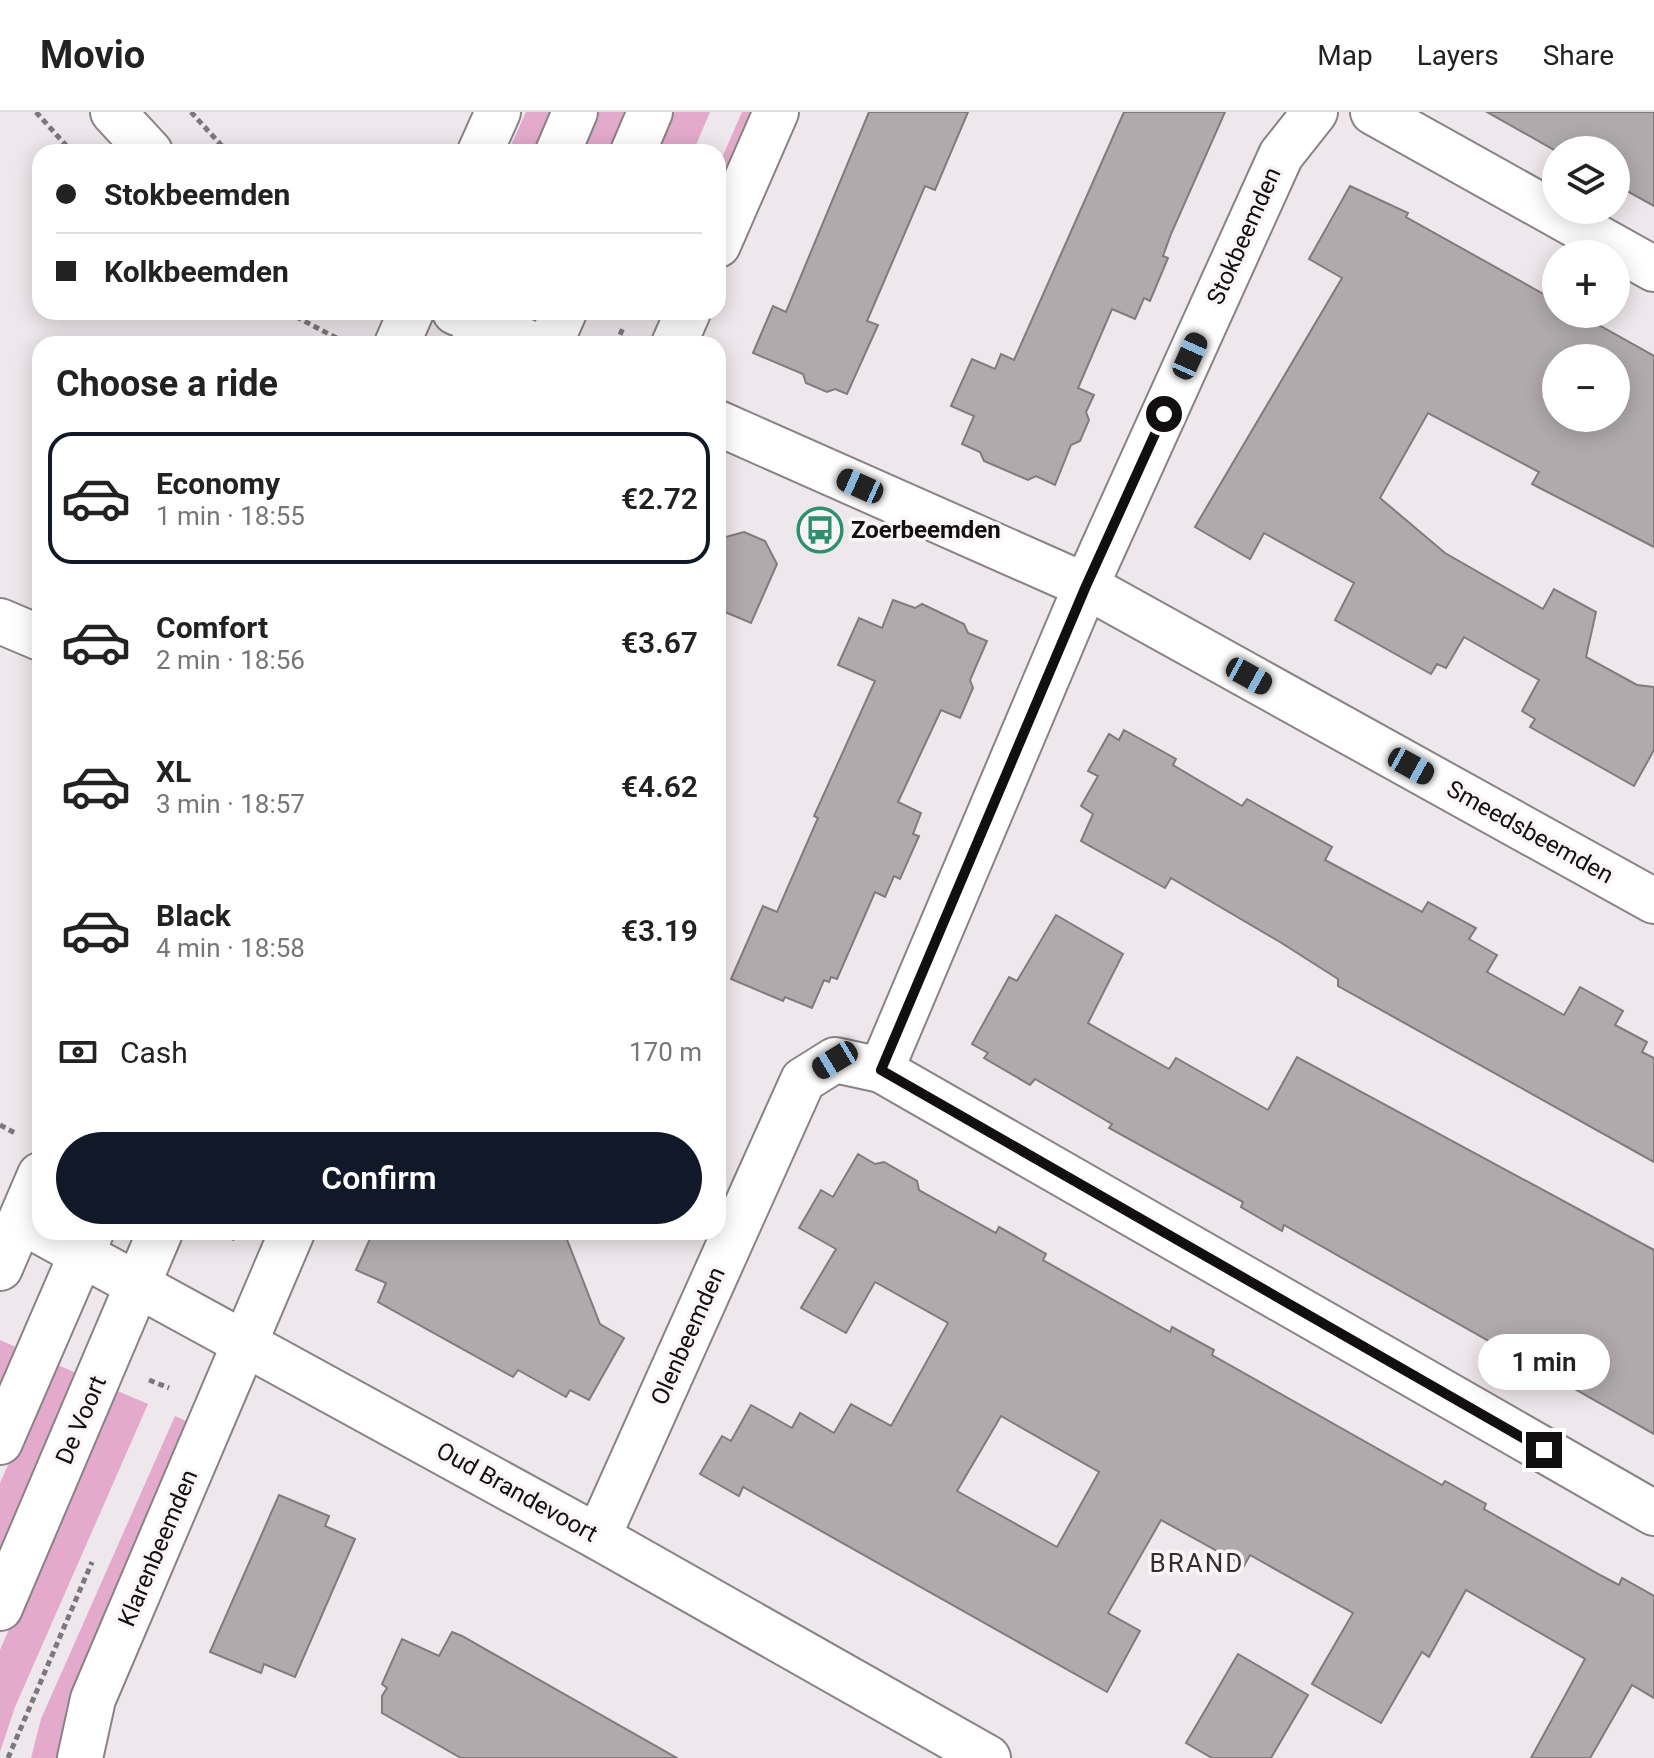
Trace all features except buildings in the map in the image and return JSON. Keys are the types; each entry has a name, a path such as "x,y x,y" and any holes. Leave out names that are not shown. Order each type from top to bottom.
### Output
{"street":[{"path":"113,112 143,144"},
{"path":"484,144 498,112"},
{"path":"561,144 575,112"},
{"path":"636,144 650,112"},
{"path":"726,227 776,112"},
{"name":"Stokbeemden","path":"1086,586 1281,155 1315,112"},
{"path":"1373,112 1654,269"},
{"path":"474,323 510,336"},
{"name":"Smeedsbeemden","path":"726,427 1086,586 1654,901"},
{"path":"881,1070 1086,586"},
{"path":"0,621 32,635"},
{"name":"Olenbeemden","path":"598,1537 803,1080 835,1060 881,1070 1654,1513"},
{"path":"0,1268 25,1224 32,1201"},
{"name":"De Voort","path":"0,1608 156,1240"},
{"path":"245,1342 289,1240"},
{"path":"0,1442 87,1242"},
{"name":"Oud Brandevoort","path":"87,1242 137,1284 598,1537 988,1758"},
{"name":"Klarenbeemden","path":"80,1758 93,1699 245,1342"}],"path":[{"path":"36,112 65,144"},
{"path":"191,112 220,144"},
{"path":"302,320 332,336"}],"shaded area":[{"path":"526,112 564,112 550,144 512,144"},
{"path":"595,112 637,112 623,144 581,144"},
{"path":"669,112 710,112 696,144 655,144"},
{"path":"742,112 763,112 726,197 726,149"},
{"path":"0,1340 27,1352 0,1414"},
{"path":"53,1363 88,1378 0,1579 0,1483"},
{"path":"113,1389 148,1404 15,1707 0,1752 0,1650"},
{"path":"175,1416 195,1425 64,1758 31,1758 41,1719"}],"place":[{"name":"Zoerbeemden","path":"820,530"}],"district":[{"name":"BRAND","path":"1197,1563"}],"route":[{"path":"1164,414 1086,586 881,1070 1544,1450"}]}
